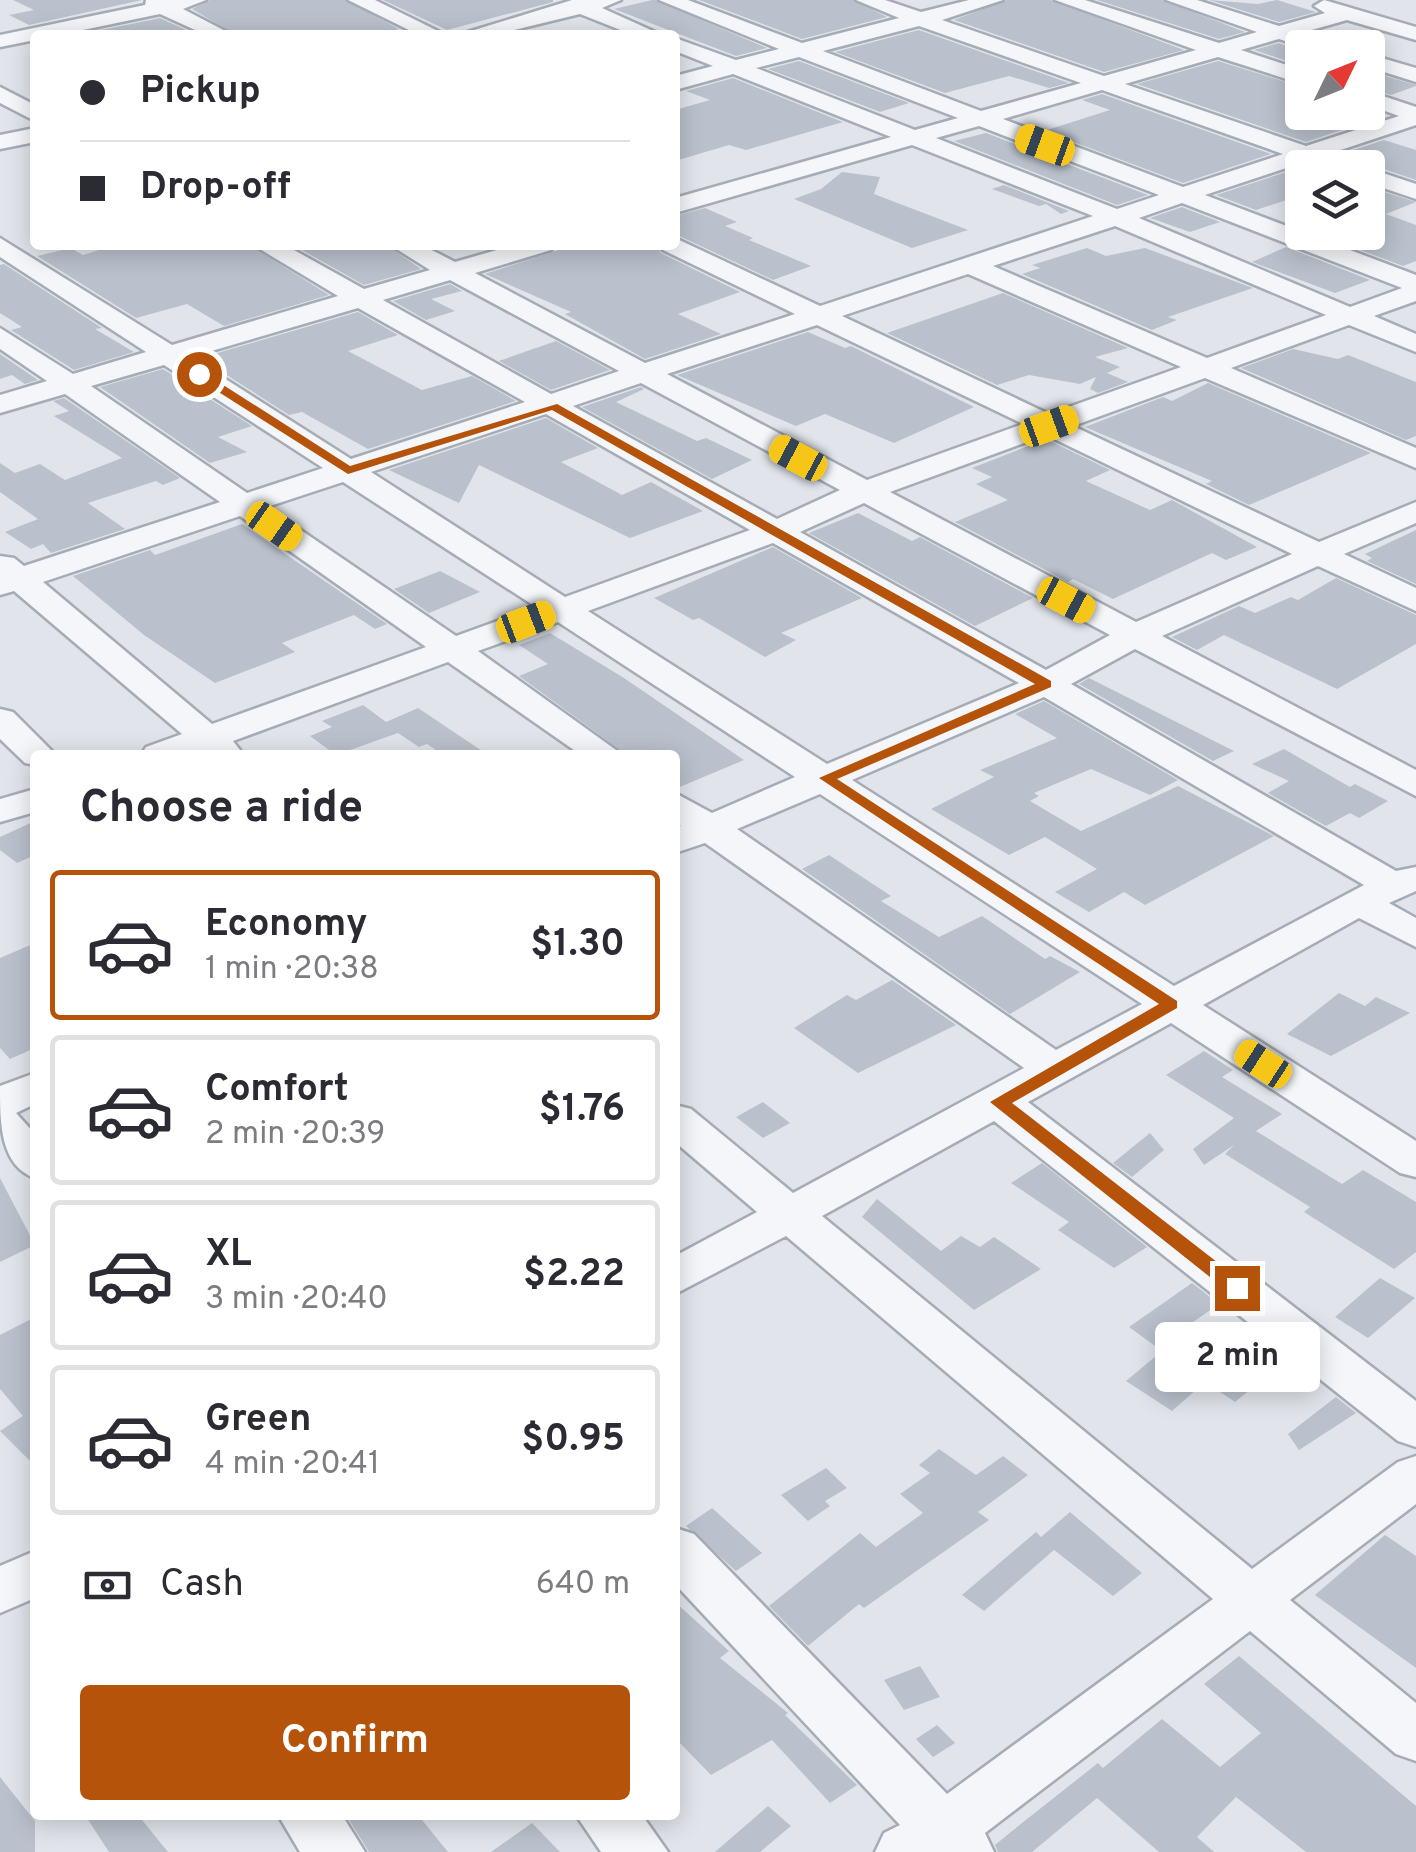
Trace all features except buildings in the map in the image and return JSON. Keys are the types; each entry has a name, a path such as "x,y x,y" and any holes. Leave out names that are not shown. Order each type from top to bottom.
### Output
{"street":[{"path":"40,30 156,3 196,0"},
{"path":"358,0 425,30"},
{"path":"484,30 572,3 611,0"},
{"path":"669,0 1416,284"},
{"path":"866,0 1294,150"},
{"path":"680,81 993,0"},
{"path":"1065,0 1285,72"},
{"path":"1176,0 1285,34"},
{"path":"1306,0 1416,34"},
{"path":"156,3 213,30"},
{"path":"572,3 640,30"},
{"path":"680,205 1346,13"},
{"path":"1,39 30,32"},
{"path":"1,39 30,54"},
{"path":"680,46 1116,217 1416,344"},
{"path":"1385,65 1416,75"},
{"path":"0,94 30,111"},
{"path":"1385,104 1416,116"},
{"path":"1317,150 1416,116"},
{"path":"0,142 30,135"},
{"path":"7,576 553,406 1285,161"},
{"path":"1385,181 1416,192"},
{"path":"4,253 30,249"},
{"path":"680,249 1416,601"},
{"path":"275,250 1046,684 1391,888 1416,935"},
{"path":"413,250 1416,785"},
{"path":"0,404 525,250"},
{"path":"4,253 348,470 1416,1162"},
{"path":"969,265 1416,459"},
{"path":"191,750 216,746 562,608 775,532 862,492 1416,292"},
{"path":"0,336 597,750"},
{"path":"694,836 1046,684 1134,636 1416,511"},
{"path":"7,576 216,746"},
{"path":"0,720 33,750"},
{"path":"0,811 30,802"},
{"path":"680,812 694,836 1056,1070"},
{"path":"680,1273 1391,888"},
{"path":"0,1103 30,1090"},
{"path":"999,1102 1416,1428"},
{"path":"0,1122 30,1157"},
{"path":"680,1123 1253,1597 1416,1737"},
{"path":"680,1556 937,1845 1253,1597 1416,1476"},
{"path":"0,1590 30,1575"},
{"path":"311,1820 335,1852"},
{"path":"609,1820 638,1852"}],"route":[{"path":"199,374 348,470 553,406 1046,684 826,778 1171,1004 999,1102 1237,1288"}]}
